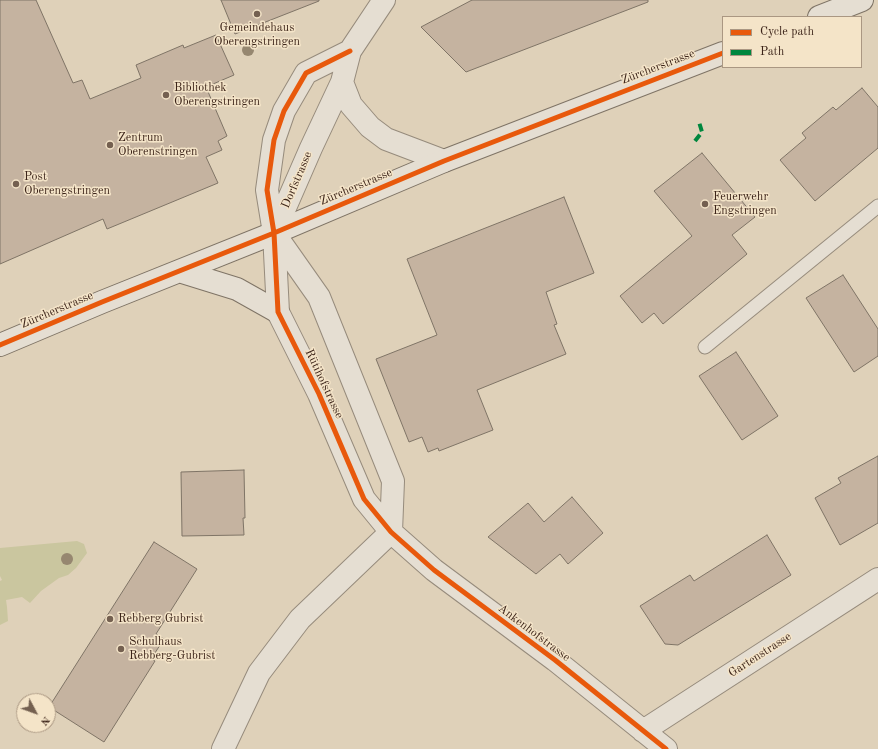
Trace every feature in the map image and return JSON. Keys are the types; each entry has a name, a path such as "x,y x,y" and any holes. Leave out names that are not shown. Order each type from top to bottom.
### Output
{"street":[{"name":"Dorfstrasse","path":"274,233 342,82 350,51 384,0"},
{"path":"822,16 862,0"},
{"name":"Dorfstrasse","path":"274,233 267,190 274,140 284,111 306,73 350,51"},
{"name":"Zürcherstrasse","path":"0,345 274,233 444,161 722,53"},
{"path":"342,82 351,105 370,127 386,138 444,161"},
{"path":"223,749 259,673 300,618 391,532 393,481 319,297 274,233"},
{"name":"Rütihofstrasse","path":"274,233 278,312 319,394 364,499 391,532"},
{"path":"179,271 237,289 278,312"},
{"name":"Ankenhofstrasse","path":"391,532 434,570 555,660 666,749"},
{"name":"Gartenstrasse","path":"643,731 878,579"}],"lane":[{"path":"705,347 878,206"}],"shaded area":[{"path":"77,541 84,544 87,553 76,568 68,575 59,578 41,591 30,603 22,597 6,600 8,621 0,625 0,581 2,580 0,576 0,548"}],"building":[{"name":"Zentrum Oberenstringen","path":"0,0 36,0 73,83 82,80 90,99 141,78 136,65 183,45 184,48 216,35 234,75 206,87 227,136 218,141 222,150 206,157 218,183 107,229 103,219 0,264"},
{"name":"Gemeindehaus Oberengstringen","path":"221,0 319,0 319,1 235,34"},
{"path":"472,0 648,0 648,2 466,72 421,27"},
{"path":"862,88 878,107 878,148 815,201 780,160 806,138 802,133 833,107 836,110"},
{"path":"702,153 755,217 732,235 747,254 663,324 654,313 642,323 620,296 692,236 654,191"},
{"path":"564,197 594,273 546,292 557,324 554,325 566,354 477,390 493,430 439,451 438,448 428,452 422,437 409,442 376,359 437,335 407,259"},
{"path":"843,275 878,329 878,356 854,372 806,298"},
{"path":"736,352 778,416 742,440 699,376"},
{"path":"878,456 878,523 840,545 815,498 841,483 838,478"},
{"path":"244,470 244,535 182,536 181,472"},
{"path":"572,497 603,533 568,564 560,554 536,574 488,537 528,503 544,522"},
{"path":"767,535 791,575 678,645 665,644 640,606 690,575 694,581"},
{"name":"Schulhaus Rebberg-Gubrist","path":"154,542 197,569 156,634 164,639 151,659 155,661 104,742 56,711 56,696"}],"marked path":[{"path":"695,141 702,132 699,122"}],"cycle path":[{"path":"350,51 306,73 284,111 274,140 267,190 274,233 278,312 319,394 364,499 391,532 434,570 555,660 666,749"},
{"path":"0,345 102,302 274,233 444,161 722,53"}],"place":[{"name":"Gemeindehaus Oberengstringen","path":"257,14"},
{"name":"Bibliothek Oberengstringen","path":"166,95"},
{"name":"Zentrum Oberenstringen","path":"110,145"},
{"name":"Post Oberengstringen","path":"16,184"},
{"name":"Feuerwehr Engstringen","path":"705,204"},
{"name":"Rebberg Gubrist","path":"110,619"},
{"name":"Schulhaus Rebberg-Gubrist","path":"121,649"}]}
